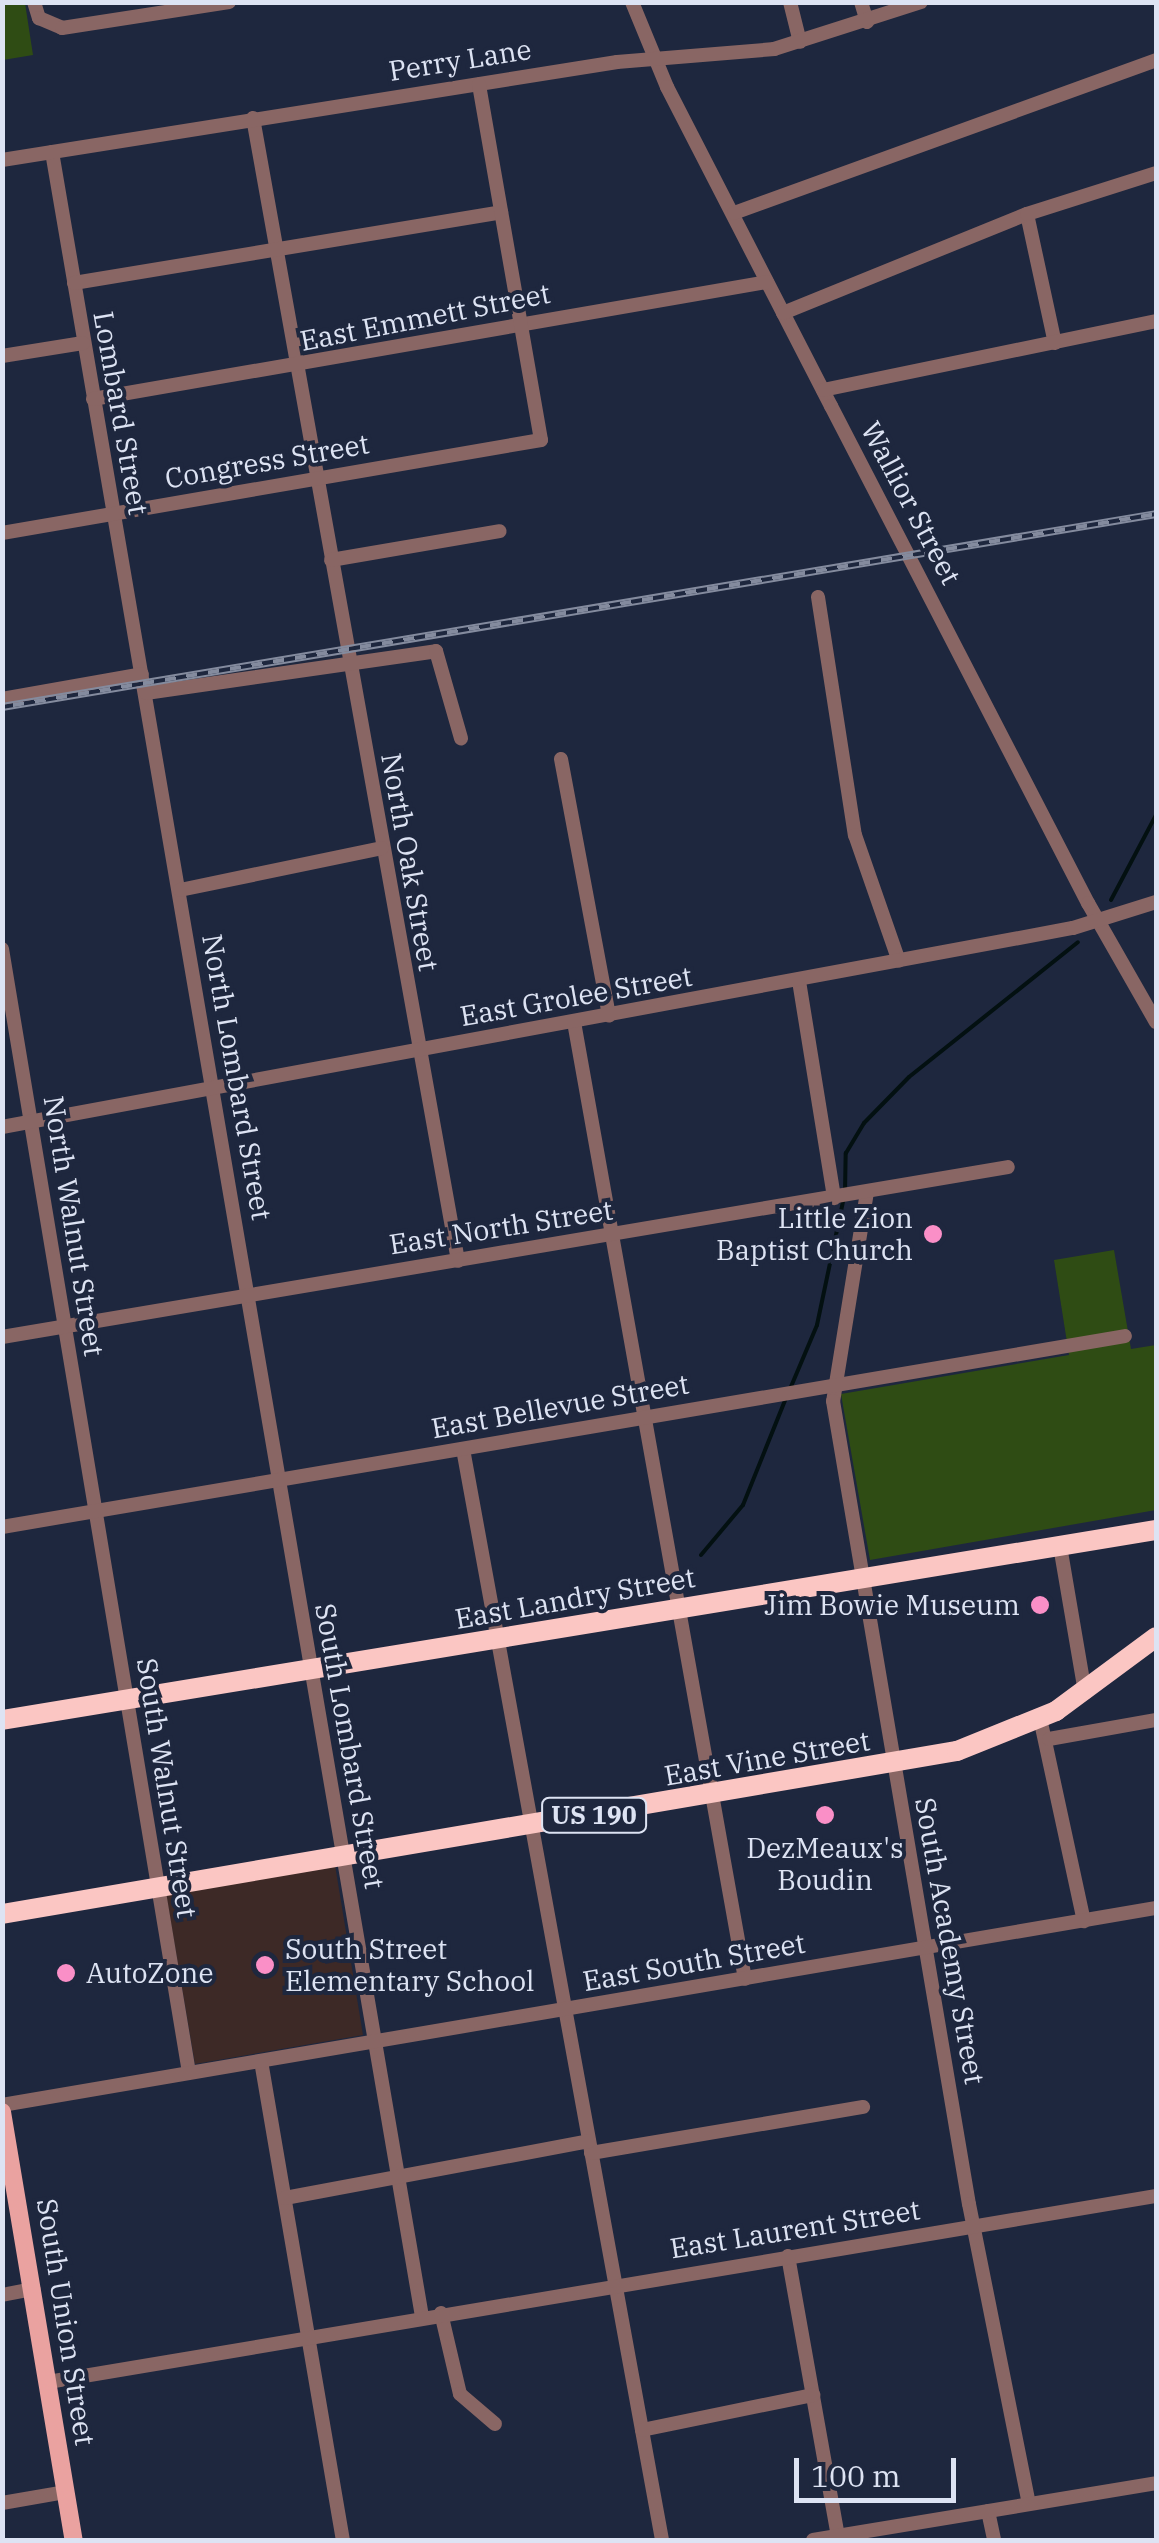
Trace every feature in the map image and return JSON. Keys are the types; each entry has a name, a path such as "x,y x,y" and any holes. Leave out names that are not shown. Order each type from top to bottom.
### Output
{"highway":[{"name":"East Landry Street","path":"2,1720 1156,1530"},
{"name":"East Vine Street","path":"2,1914 894,1764 982,1743 1085,1694 1156,1637"}],"main road":[{"name":"South Union Street","path":"2,2108 74,2540"}],"street":[{"path":"34,2 39,18 62,28 229,2"},
{"name":"Wallior Street","path":"632,2 653,59 767,282 1100,922 1156,1022"},
{"path":"790,2 800,42"},
{"path":"861,2 868,22"},
{"name":"Perry Lane","path":"2,160 479,84 800,42 921,2"},
{"path":"734,213 1156,60"},
{"path":"479,84 520,325"},
{"name":"North Oak Street","path":"254,118 458,1261"},
{"name":"Lombard Street","path":"52,152 144,683"},
{"path":"783,313 1027,214 1156,172"},
{"path":"74,283 502,212"},
{"path":"1027,214 1055,342"},
{"name":"East Emmett Street","path":"93,400 767,282"},
{"path":"823,390 1156,320"},
{"name":"Congress Street","path":"2,533 541,440 520,325"},
{"path":"2,356 84,344"},
{"path":"331,560 500,531"},
{"path":"818,597 854,834 899,961"},
{"path":"2,699 348,655 441,654 461,738"},
{"name":"North Lombard Street","path":"144,683 280,1480"},
{"path":"561,760 609,1016"},
{"path":"180,890 382,848"},
{"name":"East Grolee Street","path":"2,1127 798,981 1100,922 1156,902"},
{"name":"North Walnut Street","path":"2,950 96,1511"},
{"path":"798,981 841,1197"},
{"path":"574,1022 649,1416 745,1979"},
{"name":"East North Street","path":"2,1337 1008,1167"},
{"name":"South Academy Street","path":"867,1192 831,1386 926,1947 1029,2504"},
{"name":"East Bellevue Street","path":"2,1526 1125,1336"},
{"path":"463,1449 662,2540"},
{"name":"South Lombard Street","path":"280,1480 422,2316"},
{"name":"South Walnut Street","path":"96,1511 189,2073"},
{"path":"1060,1546 1085,1694"},
{"path":"1040,1718 1049,1739 1084,1920"},
{"path":"1049,1739 1156,1720"},
{"name":"East South Street","path":"2,2108 1156,1908"},
{"path":"262,2061 344,2540"},
{"path":"285,2198 397,2177 863,2107"},
{"name":"East Laurent Street","path":"422,2316 975,2222 1156,2196"},
{"path":"788,2256 838,2536"},
{"path":"2,2295 33,2290"},
{"path":"440,2313 460,2394 495,2424"},
{"path":"48,2382 422,2316"},
{"path":"642,2430 813,2395"},
{"path":"813,2540 857,2536 1156,2483"},
{"path":"2,2503 66,2492"},
{"path":"988,2511 994,2540"}],"shaded area":[{"name":"South Street Elementary School","path":"335,1865 363,2035 195,2064 166,1894"}],"green space":[{"path":"2,3 25,3 33,55 3,60"},
{"path":"1114,1250 1131,1349 1156,1345 1156,1510 870,1560 841,1394 1069,1355 1054,1260"}],"waterway":[{"path":"1111,900 1156,815"},
{"path":"790,1389 817,1325 845,1192 846,1153 864,1123 909,1077 1078,942"},
{"path":"701,1555 743,1505 786,1398"}],"railway":[{"path":"2,707 1156,514"}],"place":[{"name":"Little Zion Baptist Church","path":"933,1234"},
{"name":"Jim Bowie Museum","path":"1040,1605"},
{"name":"DezMeaux's Boudin","path":"825,1815"},
{"name":"South Street Elementary School","path":"265,1965"},
{"name":"AutoZone","path":"66,1973"}]}
